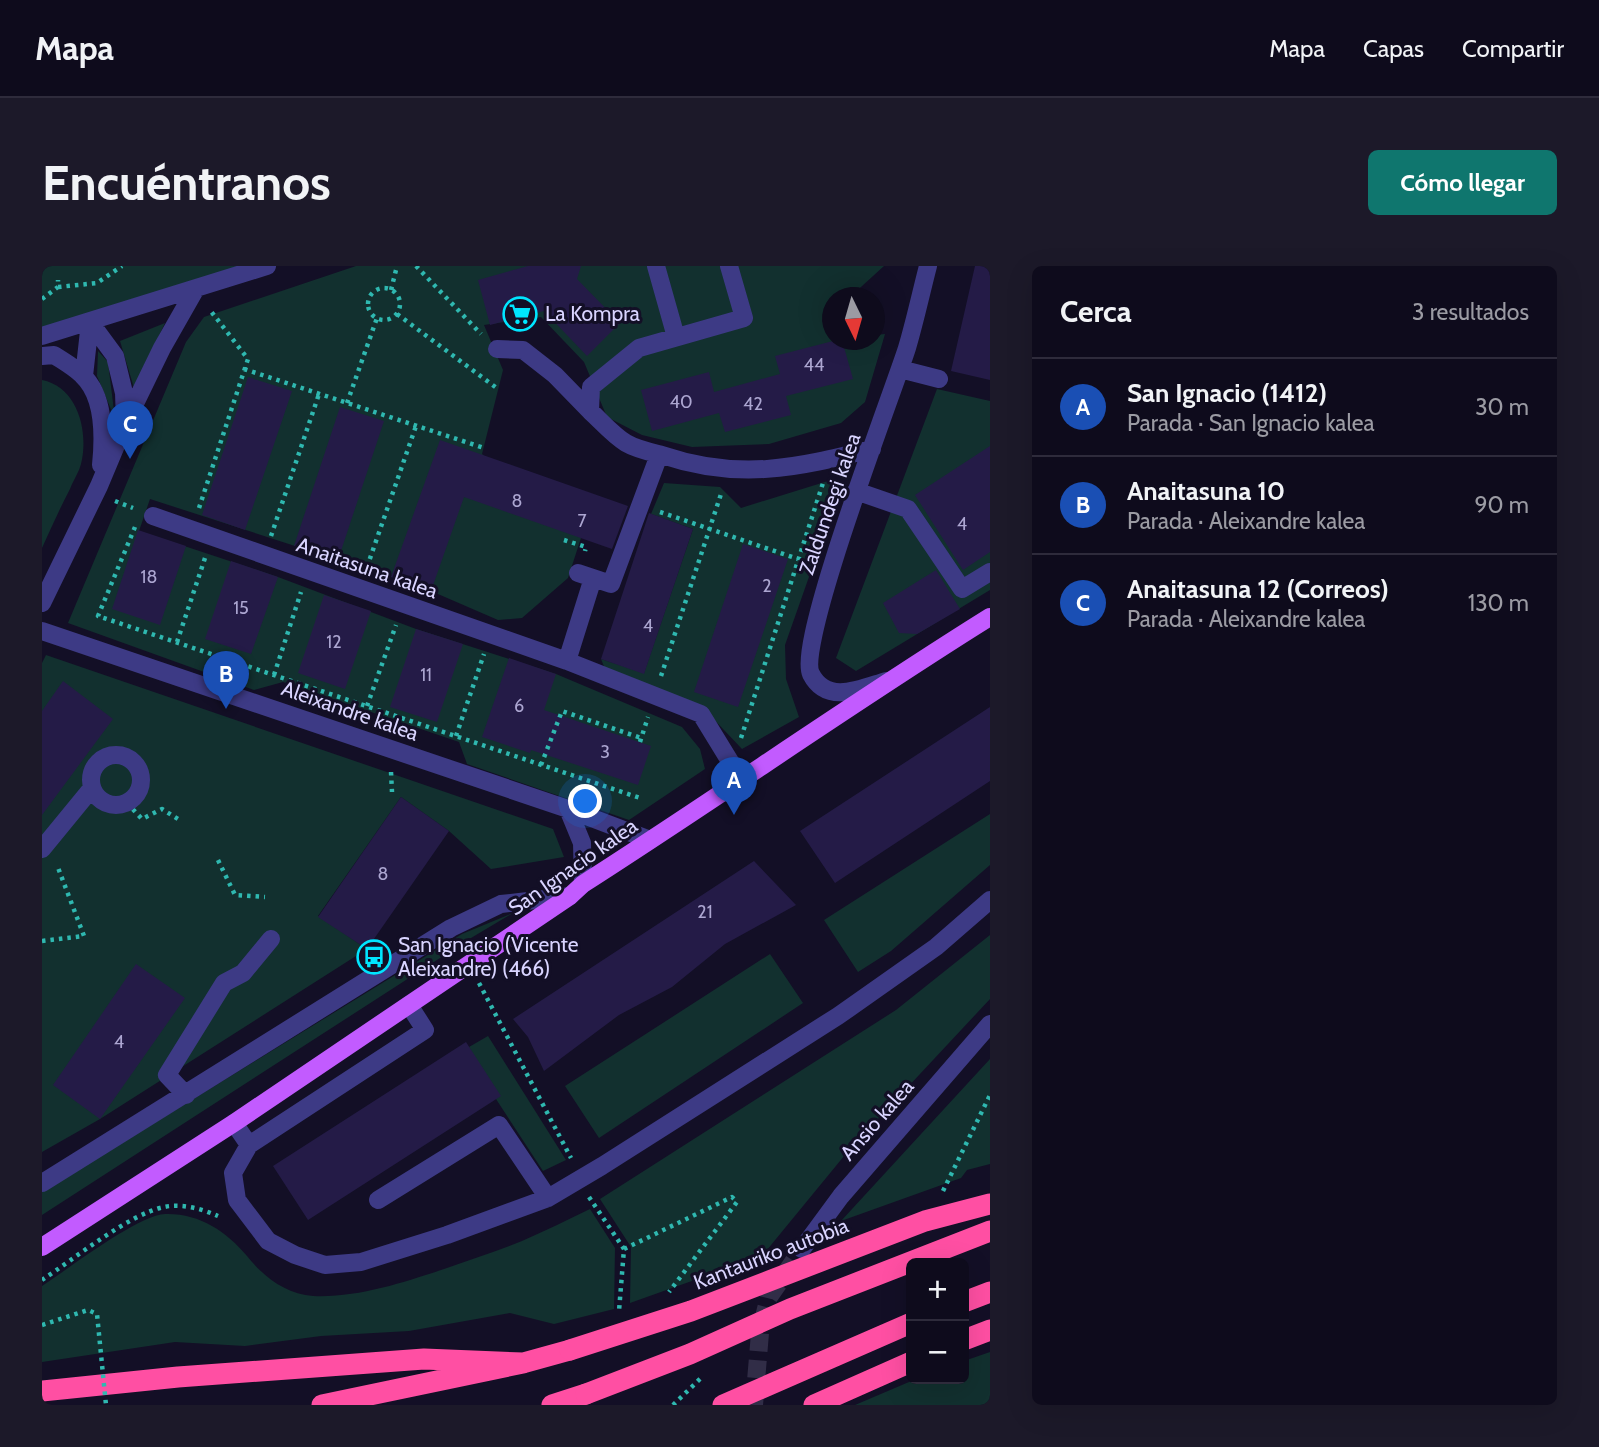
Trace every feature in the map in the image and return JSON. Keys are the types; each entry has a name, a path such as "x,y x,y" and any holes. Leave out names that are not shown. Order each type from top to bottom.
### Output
{"highway":[{"name":"Kantauriko autobia","path":"523,1363 691,1311 925,1221 990,1204"},
{"path":"552,1405 690,1354 790,1309 990,1231"},
{"path":"969,1300 990,1292"},
{"path":"723,1405 906,1325"},
{"path":"969,1338 990,1330"},
{"path":"42,1391 178,1377 424,1359 523,1363"},
{"path":"322,1405 523,1363"},
{"path":"814,1405 906,1364"}],"main road":[{"name":"San Ignacio kalea","path":"42,1247 233,1123 889,680 990,617"}],"street":[{"path":"224,280 245,266"},
{"path":"42,336 267,266"},
{"path":"656,266 676,337"},
{"path":"590,411 591,387 639,348 744,318 729,266"},
{"name":"Zaldundegi kalea","path":"889,680 842,694 821,688 809,671 811,647 821,603 856,491 900,369 928,266"},
{"path":"42,603 162,348 195,290"},
{"path":"83,376 90,322"},
{"path":"90,322 116,356 124,393 125,424"},
{"path":"497,349 523,350 555,375 626,443 693,466 729,471 768,471 872,449"},
{"path":"42,356 54,355 83,376 98,401 104,437 97,489"},
{"path":"900,369 939,379"},
{"path":"567,662 584,608 586,576 611,584 659,455"},
{"path":"856,491 908,509 962,589 990,572"},
{"name":"Anaitasuna kalea","path":"147,514 567,662 701,714 742,781"},
{"name":"Aleixandre kalea","path":"42,631 568,809 650,841"},
{"path":"111,755 122,756 136,766 141,782 134,798 119,805 102,802 92,788 90,779 97,764 111,755"},
{"path":"46,854 92,788"},
{"path":"42,1183 451,928 500,904 577,890 582,843 568,809"},
{"path":"409,1005 425,1030 249,1145 233,1173 237,1200 268,1241 295,1255 325,1265 361,1262 447,1235 548,1198 838,1016 936,947 990,900"},
{"path":"186,1095 167,1075 224,983 243,973 271,939"},
{"name":"Ansio kalea","path":"802,1249 841,1196 990,1024"},
{"path":"233,1123 249,1145"},
{"path":"379,1200 499,1125 548,1198"}],"path":[{"path":"42,299 58,287 97,283 122,266"},
{"path":"391,290 397,266"},
{"path":"416,266 497,349"},
{"path":"58,281 58,287"},
{"path":"380,289 391,290 399,300 397,314 387,320 377,318 369,309 370,298 380,289"},
{"path":"192,530 248,359 195,290"},
{"path":"397,314 498,389"},
{"path":"347,403 377,318"},
{"path":"244,369 484,448"},
{"path":"264,555 319,394"},
{"path":"359,589 416,426"},
{"path":"733,765 831,459"},
{"path":"541,765 562,711 641,740 729,471"},
{"path":"97,489 147,514 98,616 640,798"},
{"path":"640,505 798,559"},
{"path":"177,642 212,537"},
{"path":"564,540 586,547"},
{"path":"274,675 308,571"},
{"path":"367,706 403,604"},
{"path":"456,736 490,635"},
{"path":"127,803 142,819 162,809 178,819"},
{"path":"42,941 85,936 60,868 46,854"},
{"path":"218,860 235,895 265,897"},
{"path":"478,982 572,1160 578,1181 624,1249 732,1197 737,1202 663,1300"},
{"path":"940,1199 990,1095"},
{"path":"42,1280 141,1214 166,1206 192,1207 226,1220"},
{"path":"42,1325 89,1310 97,1314 106,1405"}],"green space":[{"path":"42,266 243,266 42,336"},
{"path":"356,266 884,266 861,287 822,287 822,350 880,350 865,402 841,423 769,444 692,447 642,435 607,417 584,362 541,317 484,325 503,370 482,454 581,538 568,578 522,618 498,620 391,577 150,499 139,531 278,577 416,629 556,674 682,727 700,749 705,769 629,820 467,764 459,742 283,682 254,690 68,623 186,342 204,317"},
{"path":"165,323 134,388 120,341"},
{"path":"98,351 108,362 115,419 97,376"},
{"path":"42,380 54,384 72,401 82,425 83,451 80,467 42,548"},
{"path":"937,389 990,401 990,590 856,671 836,658"},
{"path":"828,481 841,486 785,645 786,679 799,717 742,749 705,710 607,674 601,659 644,673 693,529 651,514 664,483 720,487 741,508"},
{"path":"46,655 553,829 564,857 491,869 449,831 401,797 318,916 367,949 100,1119 42,1152 42,663"},
{"path":"990,814 990,865 891,951 858,972 824,920"},
{"path":"513,913 42,1215 42,1192 462,934"},
{"path":"990,935 990,999 849,1150 762,1256 630,1303 631,1247 600,1199 896,1010"},
{"path":"770,954 803,1003 599,1138 565,1086"},
{"path":"488,1036 566,1160 543,1171 496,1099 469,1047"},
{"path":"990,1059 990,1164 967,1170 961,1178 841,1221"},
{"path":"590,1209 615,1248 614,1309 554,1324 510,1313 409,1331 321,1336 245,1346 175,1342 42,1362 42,1286 121,1233 153,1217 177,1214 200,1220 221,1231 275,1283 303,1295 330,1296 381,1288 415,1279 522,1241"},
{"path":"990,1352 990,1405 855,1405 906,1383 969,1384 969,1359"}],"building":[{"path":"528,266 581,266 577,279 620,323 587,356 544,311 490,325 478,280"},
{"path":"975,266 990,266 990,380 951,371"},
{"path":"822,344 822,350 845,350 853,379 786,396 791,415 725,432 719,413 652,431 641,390 709,372 714,392 780,374 775,356"},
{"path":"248,377 292,391 245,530 202,515"},
{"path":"340,407 384,421 338,560 294,546"},
{"path":"440,440 628,506 612,549 464,497 431,591 391,577"},
{"path":"990,446 990,552 963,570 915,495"},
{"path":"649,513 693,529 644,674 601,659"},
{"path":"138,530 186,546 160,625 112,609"},
{"path":"743,544 788,559 738,707 694,692"},
{"path":"231,561 278,577 251,654 205,639"},
{"path":"936,570 960,609 917,634 899,633 883,603"},
{"path":"324,595 371,611 345,689 298,673"},
{"path":"416,629 463,644 437,722 390,707"},
{"path":"509,658 556,674 544,710 651,746 638,785 482,737"},
{"path":"63,681 113,719 42,815 42,711"},
{"path":"990,707 990,781 835,883 800,831"},
{"path":"401,797 449,831 367,949 318,917"},
{"path":"754,861 796,905 725,944 672,987 619,1015 544,1071 528,1037 513,1019"},
{"path":"136,964 185,998 100,1119 53,1085"},
{"path":"466,1042 501,1096 308,1220 273,1166"}],"tunnel":[{"path":"754,1405 760,1333 769,1297 802,1249"}],"place":[{"name":"La Kompra","path":"520,314"},
{"name":"Anaitasuna 12 (Correos)","path":"130,459"},
{"name":"Anaitasuna 10","path":"226,709"},
{"name":"San Ignacio (1412)","path":"734,815"},
{"name":"San Ignacio (Vicente Aleixandre) (466)","path":"374,957"}]}
